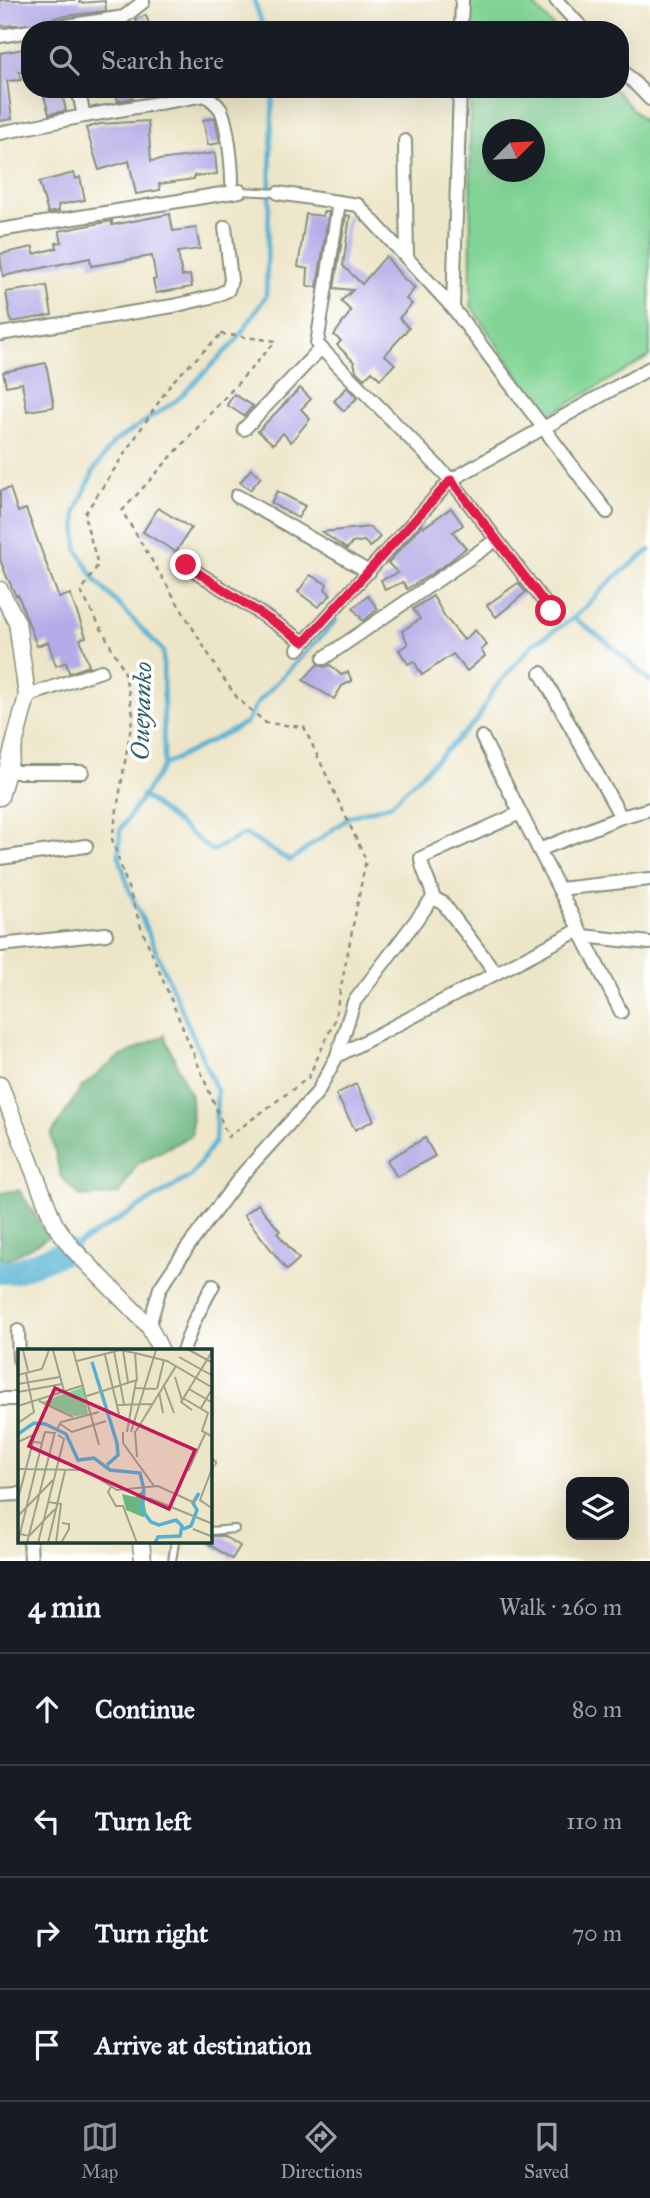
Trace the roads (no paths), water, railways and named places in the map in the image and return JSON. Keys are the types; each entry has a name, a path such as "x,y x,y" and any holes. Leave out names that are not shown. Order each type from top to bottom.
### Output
{"street":[{"path":"102,21 124,17 143,2 142,0"},
{"path":"461,21 462,0"},
{"path":"556,0 576,21"},
{"path":"0,36 21,32"},
{"path":"629,77 650,99"},
{"path":"80,98 84,116"},
{"path":"0,133 188,98"},
{"path":"0,230 236,186 221,110 209,98"},
{"path":"453,308 460,98"},
{"path":"405,141 407,258"},
{"path":"278,193 358,205 453,308 607,512"},
{"path":"340,202 317,344 451,480 551,611"},
{"path":"0,334 215,296 228,290 231,280 225,227"},
{"path":"244,429 321,348"},
{"path":"186,565 301,645 451,480 648,374"},
{"path":"237,496 369,572"},
{"path":"324,658 496,540"},
{"path":"0,590 17,622 27,696 0,797"},
{"path":"27,696 101,671"},
{"path":"541,673 621,817"},
{"path":"482,737 621,1012"},
{"path":"6,772 82,772"},
{"path":"539,850 621,817 650,809"},
{"path":"496,973 443,903 433,898 422,869 421,858 520,813"},
{"path":"0,858 86,846"},
{"path":"559,889 650,879"},
{"path":"149,1326 160,1288 242,1175 317,1093 337,1056 354,1002 433,898"},
{"path":"337,1056 496,973 581,933 650,943"},
{"path":"0,945 107,934"},
{"path":"0,1085 54,1223 72,1248 149,1326 160,1349"},
{"path":"184,1349 194,1321 213,1285"},
{"path":"18,1332 19,1349"},
{"path":"0,1399 18,1399"},
{"path":"0,1495 18,1494"}],"lane":[{"path":"236,186 278,193"},
{"path":"212,1531 235,1528"}],"waterway":[{"name":"Oueyanko","path":"254,0 261,21"},
{"name":"Oueyanko","path":"76,1245 191,1176 215,1141 217,1091 129,889 119,855 120,830 164,765 163,651 96,581 77,549 76,512 94,470 114,442 177,400 236,341 266,296 273,98"},
{"path":"142,795 212,851 245,834 290,861 351,816 390,805 477,720 494,689 533,644 574,618 614,578 650,550"},
{"path":"574,618 607,642 650,681"},
{"path":"164,765 246,723 258,702 336,621"},
{"path":"0,1272 13,1272 67,1251"}]}
